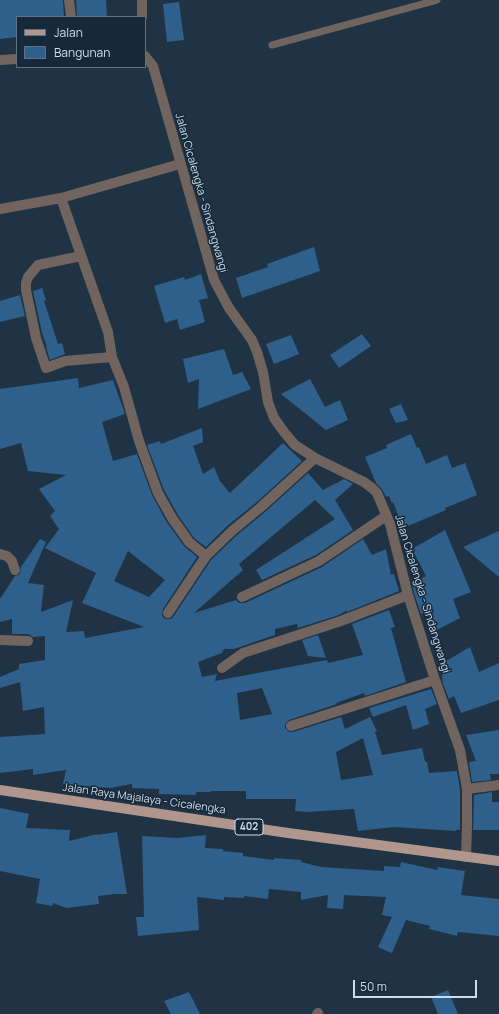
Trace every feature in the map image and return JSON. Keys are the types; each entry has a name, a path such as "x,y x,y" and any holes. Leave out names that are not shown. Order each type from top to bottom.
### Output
{"main road":[{"name":"Jalan Raya Majalaya - Cicalengka","path":"0,790 288,833 499,861"}],"street":[{"path":"69,0 70,16"},
{"path":"142,0 142,16"},
{"name":"Jalan Cicalengka - Sindangwangi","path":"146,57 153,66 214,280 229,308 252,340 263,372 268,402 274,418 295,445 315,458 364,482 372,488 377,493 390,524 408,595 435,680 460,750 467,788 466,857"},
{"path":"0,60 16,59"},
{"path":"0,209 61,198 180,164"},
{"path":"61,198 108,332 112,356 124,387 139,441 158,493 172,518 189,542 206,556"},
{"path":"81,256 38,265 28,277 26,290 36,338 46,368 65,361 112,356"},
{"path":"168,613 206,556 232,531 261,508 315,458"},
{"path":"242,597 319,561 386,516"},
{"path":"0,554 7,556 12,561 15,570"},
{"path":"222,668 243,653 341,621 408,595"},
{"path":"0,640 28,641"},
{"path":"291,726 435,680"},
{"path":"467,788 499,785"}],"lane":[{"path":"272,45 437,0"}],"building":[{"path":"0,0 63,0 64,16 16,16 16,37 0,39"},
{"path":"76,0 106,0 107,16 77,16"},
{"path":"179,2 184,40 167,42 163,4"},
{"path":"314,247 320,271 242,298 236,278 268,267 267,264"},
{"path":"201,274 208,298 199,300 205,322 180,330 177,319 165,323 154,286 184,277 185,280"},
{"path":"42,288 46,300 44,301 58,344 62,343 65,354 50,360 42,333 33,291"},
{"path":"20,295 25,316 0,322 0,301"},
{"path":"362,334 371,346 339,368 330,355"},
{"path":"291,335 299,354 274,364 266,344"},
{"path":"224,349 233,375 242,372 251,389 198,409 199,379 188,383 183,359"},
{"path":"78,378 79,388 113,380 125,414 102,422 113,461 137,454 152,495 166,521 184,546 197,557 163,609 162,616 165,619 171,619 173,617 211,560 308,473 323,490 344,479 353,484 335,500 353,530 316,555 262,580 256,570 335,519 315,500 239,564 243,570 194,613 236,600 239,603 245,603 322,567 363,539 372,555 386,549 391,575 394,574 399,591 347,612 347,610 339,615 298,628 297,624 275,629 275,635 234,649 224,649 222,653 198,662 202,677 217,674 215,681 327,660 328,663 363,655 352,624 389,610 395,627 391,628 406,682 365,696 364,693 336,703 337,704 289,720 285,724 285,728 289,732 293,732 341,717 345,729 370,717 377,731 375,732 382,755 422,748 429,773 457,771 460,790 460,830 394,827 358,831 354,809 307,812 295,811 296,799 246,799 246,791 196,792 196,795 159,794 159,789 132,788 132,784 110,788 63,784 66,770 33,775 33,769 0,773 0,737 45,734 44,707 23,711 20,682 0,688 0,677 19,669 19,664 45,660 45,636 33,637 28,634 12,634 12,619 0,622 0,599 15,576 20,574 21,567 40,539 46,542 28,583 44,585 41,612 73,600 66,632 84,631 85,638 144,627 82,603 96,573 45,548 59,529 50,516 55,511 39,489 66,475 28,471 21,443 0,449 0,389","holes":["128,551 165,580 149,597 114,581","262,688 272,714 240,720 237,693","363,738 373,775 341,780 336,752"]},
{"path":"310,379 325,407 340,400 348,420 326,430 281,394"},
{"path":"401,404 408,420 396,423 389,409"},
{"path":"202,428 203,442 193,446 203,474 214,467 220,481 230,493 283,443 302,461 257,502 227,526 206,547 194,538 178,515 164,490 147,445 160,441 161,444"},
{"path":"411,434 417,448 419,447 426,464 447,455 452,468 465,463 477,495 403,528 393,502 392,503 389,496 386,497 382,489 376,483 365,457 387,448 386,445"},
{"path":"445,530 471,592 453,599 460,618 433,632 427,612 421,614 414,593 412,583 426,576 412,549"},
{"path":"499,531 499,577 463,547"},
{"path":"318,635 326,658 308,656 302,640"},
{"path":"470,647 479,672 499,663 499,700 461,713 454,696 449,699 443,684 441,664"},
{"path":"431,689 437,704 425,709 429,724 413,730 406,705 373,717 369,708"},
{"path":"499,730 499,774 490,774 491,780 472,782 469,762 476,761 466,735"},
{"path":"492,792 492,802 499,802 499,830 473,830 474,795"},
{"path":"0,808 29,814 26,828 70,830 69,841 97,834 117,832 127,894 98,896 99,904 66,908 53,903 52,906 36,903 40,879 0,871"},
{"path":"206,835 205,848 223,849 223,851 243,853 243,856 274,860 274,858 301,860 301,862 321,867 384,871 384,866 400,867 401,862 437,870 438,867 465,871 461,895 499,899 499,936 458,932 457,936 429,929 430,926 406,920 392,953 378,947 392,917 382,915 386,897 344,895 343,909 327,908 328,895 301,900 301,892 269,889 268,899 244,896 244,898 224,897 224,900 197,897 199,930 138,936 136,917 144,917 142,836 178,838"},
{"path":"448,990 458,1014 438,1014 431,997"},
{"path":"189,992 200,1014 171,1014 164,1001"}]}
